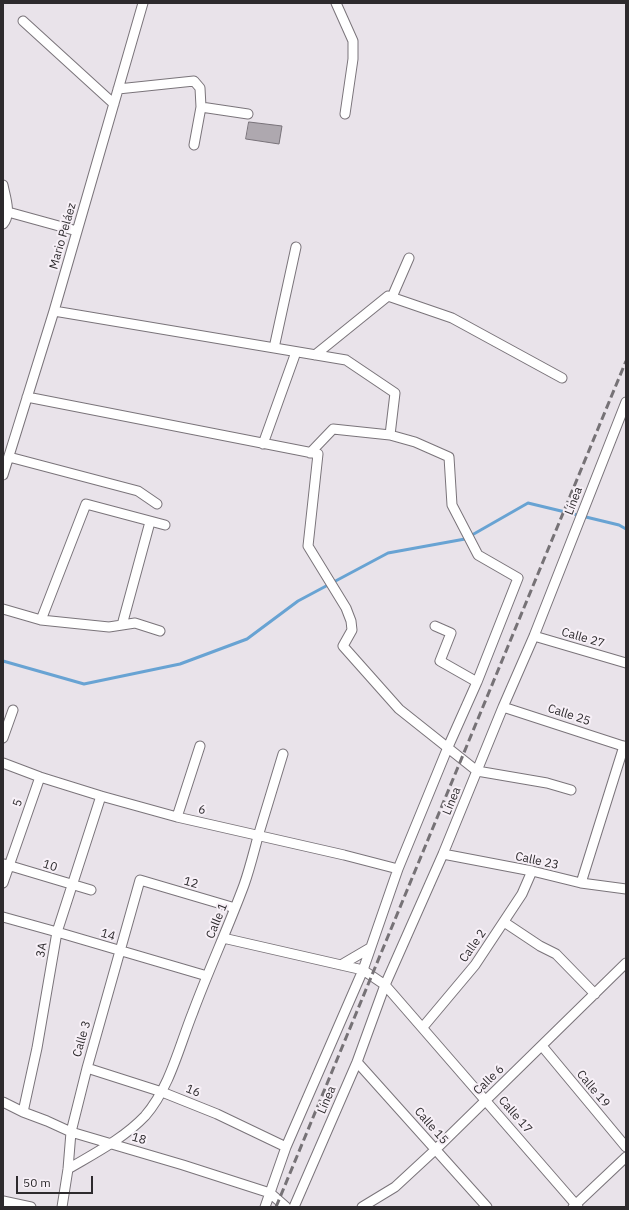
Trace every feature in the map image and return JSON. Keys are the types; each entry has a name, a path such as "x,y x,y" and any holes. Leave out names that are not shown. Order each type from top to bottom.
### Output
{"street":[{"name":"Mario Peláez","path":"3,475 54,311 143,3"},
{"path":"336,3 353,41 354,59 345,114"},
{"path":"23,22 114,104"},
{"path":"118,89 194,81 200,88 201,107 194,146"},
{"path":"201,107 248,114"},
{"path":"3,185 8,212 3,224"},
{"path":"8,212 77,231"},
{"path":"274,348 296,246"},
{"path":"392,297 409,258"},
{"path":"315,355 388,296 452,318 562,378"},
{"path":"54,311 346,360 395,393 390,434 333,429 310,453"},
{"path":"263,444 296,352"},
{"path":"27,397 318,454 308,546 346,608 351,621 352,630 343,646 399,709 477,771 547,783 571,790"},
{"name":"Línea","path":"294,1207 357,1062 385,985 443,854 503,707 534,636 626,402"},
{"name":"Línea","path":"265,1207 286,1147 363,970 398,869 448,747 477,682 518,578 478,555 452,505 449,457 415,442 390,434"},
{"path":"8,457 138,491 157,504"},
{"path":"41,620 86,504 165,525"},
{"path":"122,625 150,522"},
{"path":"3,609 41,620 109,627 135,623 160,631"},
{"path":"436,626 452,633 440,661 477,682"},
{"name":"Calle 27","path":"534,636 626,663"},
{"name":"Calle 25","path":"503,707 625,746"},
{"path":"3,738 13,710"},
{"path":"177,817 200,746"},
{"path":"581,883 625,746"},
{"name":"Calle 1","path":"68,1169 112,1144 126,1133 144,1116 162,1092 206,976 224,938 254,856 283,754"},
{"name":"6","path":"3,763 40,777 101,796 177,817 259,835 398,869"},
{"name":"5","path":"3,883 6,864 40,777"},
{"name":"3A","path":"23,1112 37,1048 57,932 101,796"},
{"name":"Calle 23","path":"443,854 532,871 581,883 626,889"},
{"name":"10","path":"6,864 91,890"},
{"name":"Calle 2","path":"423,1027 475,965 522,894 532,871"},
{"name":"12","path":"140,880 235,908"},
{"name":"Calle 3","path":"62,1207 68,1169 71,1132 87,1068 140,880"},
{"name":"14","path":"3,918 57,932 206,976"},
{"path":"504,922 540,946 556,954 595,994"},
{"path":"224,938 363,970 385,985"},
{"path":"340,965 370,948"},
{"name":"Calle 6","path":"362,1207 395,1186 435,1150 626,963"},
{"name":"Calle 17","path":"385,985 423,1027 576,1206"},
{"name":"Calle 19","path":"542,1046 626,1147"},
{"name":"Calle 15","path":"357,1062 486,1207"},
{"name":"16","path":"87,1068 162,1092 217,1114 286,1147"},
{"name":"18","path":"3,1102 71,1132 183,1165 270,1193"},
{"path":"576,1206 626,1157"},
{"path":"270,1193 286,1207"},
{"path":"3,1201 31,1207"}],"building":[{"path":"249,122 282,126 279,144 246,139"}],"waterway":[{"path":"3,661 84,684 180,664 247,639 298,601 388,553 465,539 528,503 619,525 626,529"}],"railway":[{"path":"276,1207 626,361"}]}
